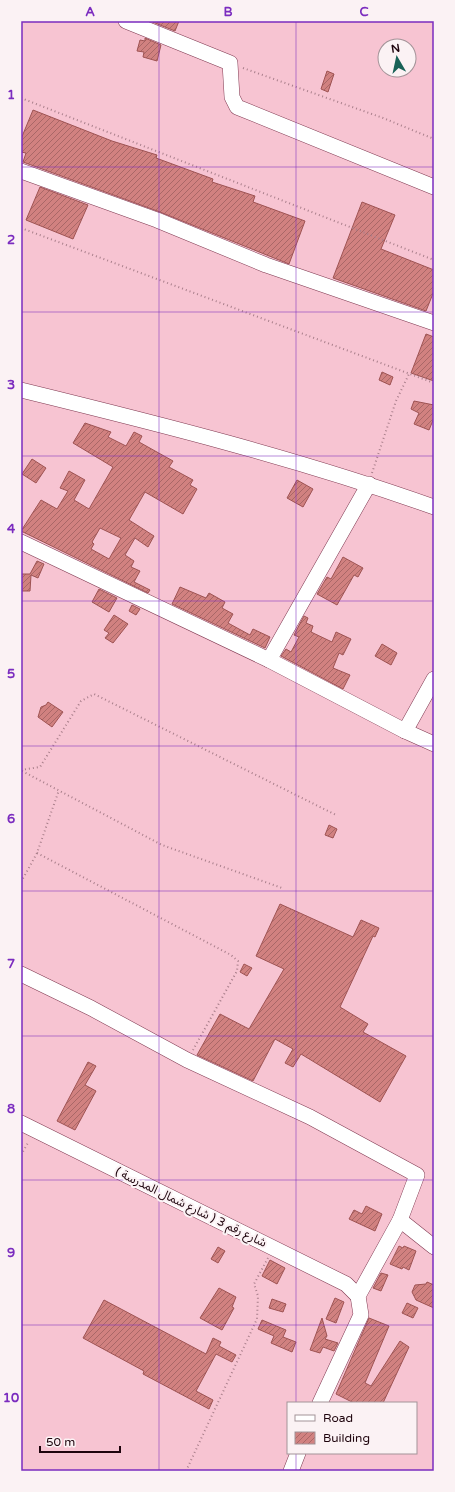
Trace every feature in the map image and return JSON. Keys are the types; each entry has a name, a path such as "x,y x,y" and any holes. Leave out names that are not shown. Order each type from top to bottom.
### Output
{"street":[{"path":"126,21 230,63 232,97 237,107 434,187"},
{"path":"21,171 157,220 266,265 434,323"},
{"path":"21,390 139,419 369,484 434,507"},
{"path":"269,660 369,484"},
{"path":"21,542 269,660 405,731 434,744"},
{"path":"405,731 434,679"},
{"path":"21,974 91,1008 187,1060 310,1117 417,1174 400,1220 358,1296 361,1315 320,1402"},
{"name":"شارع رقم 3 ( شارع شمال المدرسة )","path":"21,1122 346,1284 358,1296"},
{"path":"400,1220 434,1247"},
{"path":"291,1471 298,1454"}],"path":[{"path":"230,63 383,118 434,139"},
{"path":"21,98 434,260"},
{"path":"21,228 434,384"},
{"path":"369,484 396,401 409,374"},
{"path":"282,888 162,845 21,770 40,767 82,702 94,694 336,815"},
{"path":"21,882 37,853 60,790"},
{"path":"37,853 231,955 238,961 237,971 187,1060"},
{"path":"21,1155 36,1130"},
{"path":"186,1471 257,1319 258,1296 254,1284 274,1248"}],"building":[{"path":"150,21 179,21 175,31"},
{"path":"145,38 161,45 157,61 143,57 144,52 137,51 140,40 145,41"},
{"path":"327,71 334,74 328,92 321,89"},
{"path":"33,110 112,141 157,155 156,158 213,179 212,182 255,196 253,202 305,221 289,264 160,212 23,162 26,153 21,152 21,139"},
{"path":"40,187 88,205 73,239 26,220"},
{"path":"362,202 395,215 381,249 434,270 434,291 426,311 333,278"},
{"path":"426,334 434,337 434,381 411,373"},
{"path":"382,372 393,377 390,385 379,380"},
{"path":"414,401 434,405 434,418 429,430 414,424 419,413 411,409"},
{"path":"85,423 111,432 108,437 126,446 134,432 142,436 139,442 173,461 169,467 193,480 190,485 197,489 183,514 145,492 129,520 154,536 148,547 135,538 125,555 134,561 131,567 140,571 134,582 150,590 148,593 21,531 41,500 57,509 68,491 60,488 69,471 85,480 74,500 89,509 113,467 73,443","holes":["100,528 121,538 109,559 91,549 94,544 92,542"]},
{"path":"32,459 46,468 36,483 22,474"},
{"path":"297,480 313,489 303,507 287,498"},
{"path":"343,557 363,568 358,577 354,575 337,605 317,594 327,577 331,579"},
{"path":"37,561 44,564 38,578 31,575 30,591 21,591 21,574 30,574"},
{"path":"180,587 206,598 209,593 225,602 222,608 233,614 228,623 250,635 253,629 270,637 265,648 172,604"},
{"path":"99,589 117,598 109,612 92,602"},
{"path":"132,605 140,609 136,615 129,611"},
{"path":"114,615 128,624 113,643 105,638 109,633 104,630"},
{"path":"304,616 308,618 306,623 313,626 311,632 332,642 336,632 351,639 343,655 339,653 333,668 350,675 343,689 281,656 286,649 291,652 299,637 294,635"},
{"path":"382,644 397,653 391,665 375,656"},
{"path":"48,702 63,712 52,727 38,717 41,707 46,705"},
{"path":"329,825 337,829 333,838 325,835"},
{"path":"280,904 353,937 361,920 379,928 375,937 373,936 340,1007 368,1024 363,1032 406,1056 380,1102 301,1054 293,1067 285,1063 293,1049 275,1039 253,1081 197,1055 220,1014 249,1029 284,969 256,956"},
{"path":"244,964 252,968 247,976 240,972"},
{"path":"88,1062 96,1066 85,1085 96,1091 75,1130 57,1121"},
{"path":"366,1206 382,1214 375,1231 349,1219 354,1210 362,1214"},
{"path":"399,1246 403,1248 404,1246 416,1251 409,1270 390,1264"},
{"path":"218,1247 225,1251 218,1263 211,1259"},
{"path":"270,1260 285,1268 277,1284 262,1276"},
{"path":"381,1273 388,1275 381,1291 373,1288"},
{"path":"427,1282 434,1285 434,1308 416,1300 412,1292 415,1285 426,1284"},
{"path":"219,1288 236,1297 232,1307 234,1308 222,1330 200,1318"},
{"path":"335,1298 344,1302 336,1323 326,1319"},
{"path":"272,1299 286,1304 283,1312 269,1308"},
{"path":"104,1300 206,1354 213,1338 221,1342 219,1346 236,1355 232,1362 216,1354 196,1391 213,1400 209,1409 143,1374 144,1371 83,1338"},
{"path":"407,1303 418,1308 413,1318 402,1313"},
{"path":"322,1318 327,1336 325,1339 338,1343 334,1351 323,1347 320,1353 310,1350"},
{"path":"369,1318 389,1326 365,1383 371,1386 400,1341 409,1347 383,1402 352,1402 336,1394"},
{"path":"262,1320 286,1330 283,1337 296,1342 292,1352 271,1343 274,1336 258,1329"}]}
